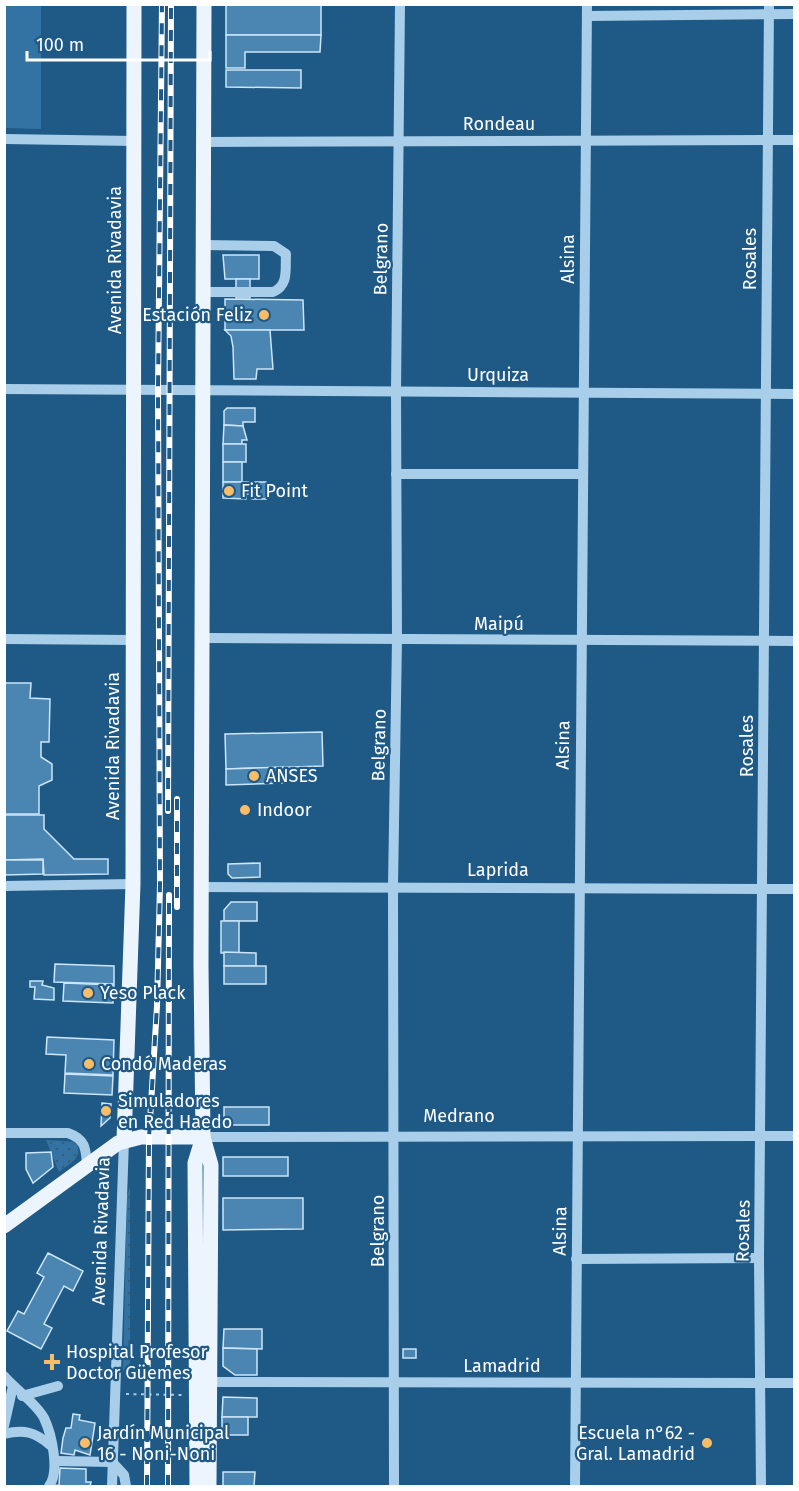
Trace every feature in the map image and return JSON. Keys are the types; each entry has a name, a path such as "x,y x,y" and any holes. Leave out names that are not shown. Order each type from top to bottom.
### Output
{"main road":[{"name":"Avenida Rivadavia","path":"124,1140 133,884 134,4"},
{"path":"204,4 202,887 203,1137 211,1165 209,1486"},
{"name":"Medrano","path":"124,1140 141,1137 203,1137"},
{"path":"197,1486 195,1163 203,1137"},
{"path":"4,1226 124,1140"}],"street":[{"name":"Belgrano","path":"394,1486 393,886 397,639 397,141 400,4"},
{"name":"Alsina","path":"575,1486 578,887 587,4"},
{"path":"587,16 769,9 795,14"},
{"name":"Rosales","path":"761,1486 759,1258 764,889 763,640 769,9"},
{"path":"4,140 134,141"},
{"name":"Rondeau","path":"203,142 795,140"},
{"path":"202,292 273,292 281,288 285,281 286,254 274,246 203,245"},
{"name":"Urquiza","path":"4,388 795,393"},
{"path":"396,474 583,474"},
{"name":"Maipú","path":"202,638 795,640"},
{"path":"4,639 133,640"},
{"path":"4,886 133,884"},
{"name":"Laprida","path":"202,887 795,889"},
{"path":"4,1133 68,1133 76,1136 83,1141 87,1165"},
{"name":"Medrano","path":"203,1137 795,1136"},
{"name":"Avenida Rivadavia","path":"112,1486 124,1140"},
{"path":"576,1259 759,1258"},
{"path":"4,1376 44,1418 50,1445 57,1461 54,1480 49,1486"},
{"name":"Lamadrid","path":"210,1382 795,1383"},
{"path":"4,1426 13,1386"},
{"path":"22,1396 58,1386"},
{"path":"4,1434 21,1430 37,1434 50,1445"},
{"path":"57,1461 112,1462 124,1475 126,1486"},
{"path":"191,1486 197,1462"}],"path":[{"path":"115,1394 186,1395"}],"shaded area":[{"path":"5,4 41,5 41,129 5,128"},
{"path":"46,1140 76,1142 77,1156 59,1172"},
{"path":"130,1187 130,1372 123,1372 127,1196"}],"building":[{"path":"226,4 321,4 321,35 226,35"},
{"path":"226,35 321,35 320,52 245,52 245,68 226,68"},
{"path":"226,70 301,70 301,88 226,87"},
{"path":"223,255 259,255 259,279 225,279"},
{"path":"236,279 250,279 250,298 236,298"},
{"name":"Estación Feliz","path":"225,299 303,300 304,330 225,330"},
{"path":"225,330 270,330 273,369 257,369 256,379 234,379 231,336"},
{"path":"227,408 255,408 255,422 243,422 243,426 224,425 224,411"},
{"path":"224,425 243,426 247,440 242,440 242,444 223,444"},
{"path":"223,444 246,444 246,462 223,462"},
{"path":"223,462 242,462 242,482 223,482"},
{"path":"223,482 266,482 266,499 252,499 252,494 246,494 246,499 223,498"},
{"path":"4,683 31,683 30,698 50,699 49,742 41,742 41,757 52,764 52,780 39,786 39,814 4,814"},
{"path":"322,732 323,766 226,769 225,734"},
{"name":"ANSES","path":"283,767 283,783 226,785 226,769"},
{"path":"4,815 44,815 44,829 74,859 108,859 108,874 44,875 43,859 4,860"},
{"path":"4,860 43,860 43,874 4,875"},
{"path":"260,863 260,877 232,878 228,874 228,864"},
{"path":"231,902 257,902 257,921 224,921 224,910"},
{"path":"221,921 239,921 239,953 221,953"},
{"path":"224,952 256,953 256,966 224,966"},
{"path":"55,964 114,966 114,984 54,982"},
{"path":"224,966 266,966 266,984 224,984"},
{"path":"30,981 43,981 42,985 54,988 54,1000 34,999 35,987 30,987"},
{"name":"Yeso Plack","path":"64,983 114,985 113,1003 63,1001"},
{"name":"Condó Maderas","path":"47,1037 114,1040 113,1075 65,1073 66,1055 46,1054"},
{"path":"65,1074 113,1076 112,1095 64,1093"},
{"name":"Simuladores en Red Haedo","path":"102,1103 111,1104 110,1118 101,1126"},
{"path":"224,1107 269,1107 269,1125 224,1125"},
{"path":"51,1152 53,1167 33,1183 26,1169 26,1153"},
{"path":"223,1157 288,1157 288,1176 223,1176"},
{"path":"223,1198 303,1198 303,1229 223,1230"},
{"path":"48,1253 83,1271 73,1291 64,1286 44,1324 52,1328 41,1349 7,1331 18,1311 24,1314 44,1277 37,1273"},
{"path":"224,1329 262,1329 262,1349 223,1348"},
{"path":"223,1348 257,1349 257,1375 235,1375 223,1366"},
{"path":"403,1349 416,1349 416,1358 403,1358"},
{"path":"223,1397 257,1398 257,1417 222,1417"},
{"path":"73,1414 80,1415 79,1420 95,1423 90,1455 75,1450 74,1455 61,1453 66,1428 71,1428"},
{"path":"222,1417 248,1417 248,1435 222,1435"},
{"path":"60,1468 86,1469 86,1482 91,1482 90,1486 52,1486 59,1485"},
{"path":"223,1472 255,1472 254,1486 223,1486"}],"railway":[{"path":"147,1486 149,1137 157,1006 160,885 158,390 162,4"},
{"path":"168,811 171,4"},
{"path":"177,799 177,907"},
{"path":"168,1486 169,895"}],"place":[{"name":"Estación Feliz","path":"264,315"},
{"name":"Fit Point","path":"229,491"},
{"name":"ANSES","path":"254,776"},
{"name":"Indoor","path":"245,810"},
{"name":"Yeso Plack","path":"88,993"},
{"name":"Condó Maderas","path":"89,1064"},
{"name":"Simuladores en Red Haedo","path":"106,1111"},
{"name":"Hospital Profesor Doctor Güemes","path":"52,1362"},
{"name":"Jardín Municipal 16 - Noni-Noni","path":"85,1443"},
{"name":"Escuela n°62 - Gral. Lamadrid","path":"707,1443"}]}
